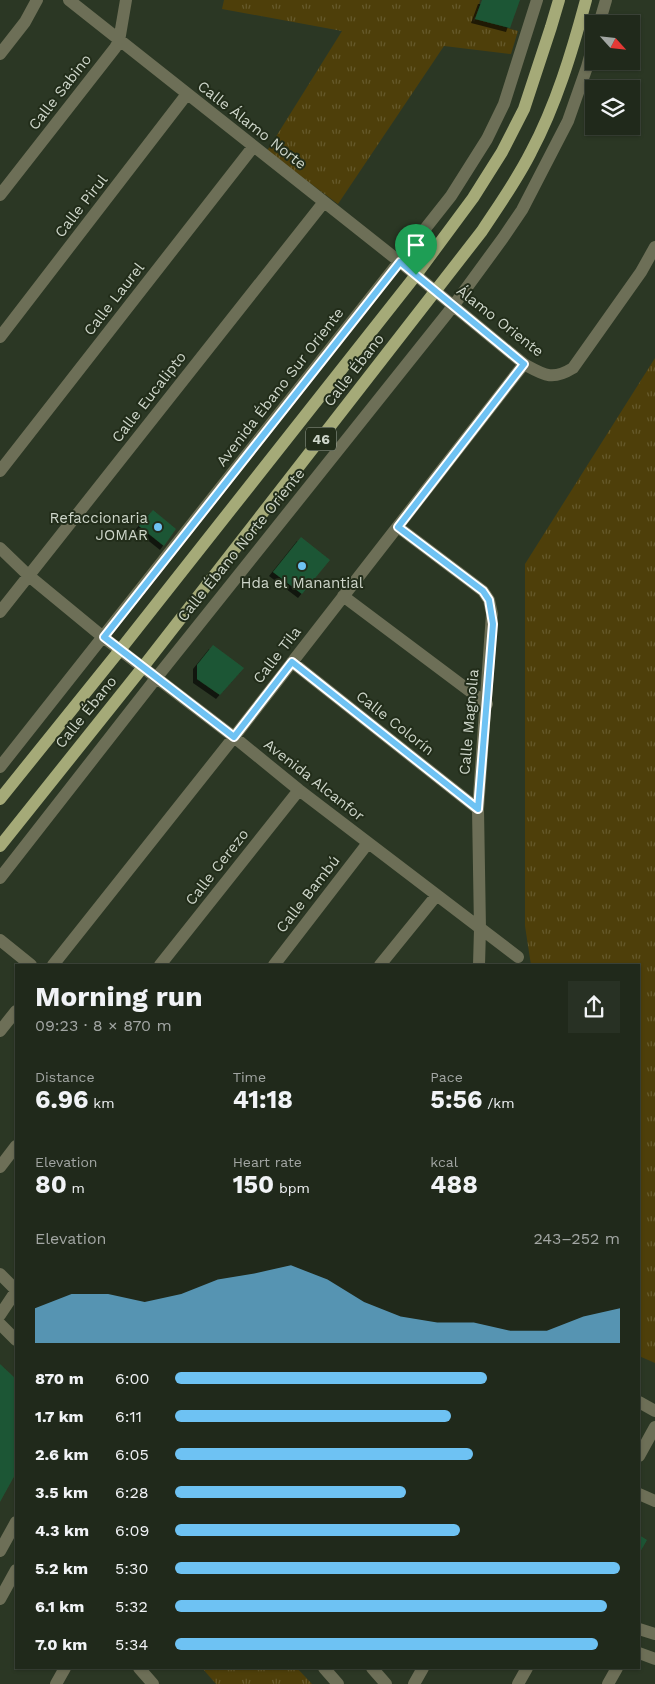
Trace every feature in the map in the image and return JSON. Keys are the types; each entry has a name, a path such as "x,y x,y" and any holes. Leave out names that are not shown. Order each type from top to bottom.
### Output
{"main road":[{"name":"Calle Ébano","path":"0,800 416,275 473,198 502,152 524,109 552,28 559,0"},
{"name":"Calle Ébano","path":"0,846 144,667 487,223 531,152 549,113 577,35 586,0"}],"street":[{"path":"0,54 25,22 37,0"},
{"name":"Calle Álamo Norte","path":"69,0 416,275"},
{"name":"Calle Sabino","path":"0,195 107,59 119,41 126,0"},
{"name":"Avenida Ébano Sur Oriente","path":"0,767 451,196 487,139 504,104 537,0"},
{"path":"602,15 606,0"},
{"name":"Calle Ébano Norte Oriente","path":"0,878 156,677 454,305 522,210 568,121 586,70"},
{"name":"Calle Pirul","path":"0,337 187,94"},
{"name":"Calle Laurel","path":"0,471 253,147"},
{"name":"Calle Eucalipto","path":"0,612 324,202"},
{"name":"Álamo Oriente","path":"416,275 524,364 551,376 562,374 573,368 641,272 655,247"},
{"name":"Calle Tila","path":"54,964 234,737 524,364"},
{"name":"Calle Magnolia","path":"398,527 483,591 489,600 493,624 478,809 480,929 478,964"},
{"name":"Avenida Alcanfor","path":"0,548 28,576 120,650 234,737 368,844 518,957"},
{"path":"343,596 486,704"},
{"name":"Calle Colorín","path":"292,662 478,809"},
{"name":"Calle Cerezo","path":"161,964 299,790"},
{"name":"Calle Bambú","path":"275,964 368,844"},
{"path":"381,964 436,896"},
{"path":"0,940 30,964"},
{"path":"0,1031 15,1012"},
{"path":"0,1167 15,1147"},
{"path":"0,1274 15,1289"},
{"path":"0,1315 15,1292"},
{"path":"0,1324 15,1339"},
{"path":"640,1403 655,1411"},
{"path":"640,1454 655,1427"},
{"path":"640,1494 655,1501"},
{"path":"0,1551 15,1526"},
{"path":"0,1600 15,1572"},
{"path":"640,1629 655,1634"},
{"path":"640,1654 655,1659"},
{"path":"56,1684 64,1669"},
{"path":"140,1669 151,1683"},
{"path":"325,1669 338,1684"},
{"path":"373,1669 386,1684"},
{"path":"413,1683 422,1669"},
{"path":"518,1684 526,1669"},
{"path":"608,1684 616,1669"}],"green space":[{"path":"224,0 480,0 476,19 518,31 511,54 444,46 338,204 267,151 342,31 222,9"},
{"path":"655,358 655,1363 640,1356 640,964 531,964 525,926 525,564"},
{"path":"203,1669 298,1669 312,1684 216,1684"}],"building":[{"path":"482,0 520,0 510,28 475,19"},
{"name":"Refaccionaria JOMAR","path":"153,510 176,529 164,546 139,526"},
{"name":"Hda el Manantial","path":"301,537 330,560 302,594 273,572"},
{"path":"213,645 244,668 220,695 197,679 197,665"},
{"path":"0,1364 15,1378 15,1475 0,1502"},
{"path":"640,1536 647,1540 640,1552"}],"place":[{"name":"Refaccionaria JOMAR","path":"158,527"},
{"name":"Hda el Manantial","path":"302,566"}],"route":[{"path":"400,262 416,275 524,364 398,527 483,591 489,600 493,624 478,809 292,662 234,737 104,637 400,262"}]}
